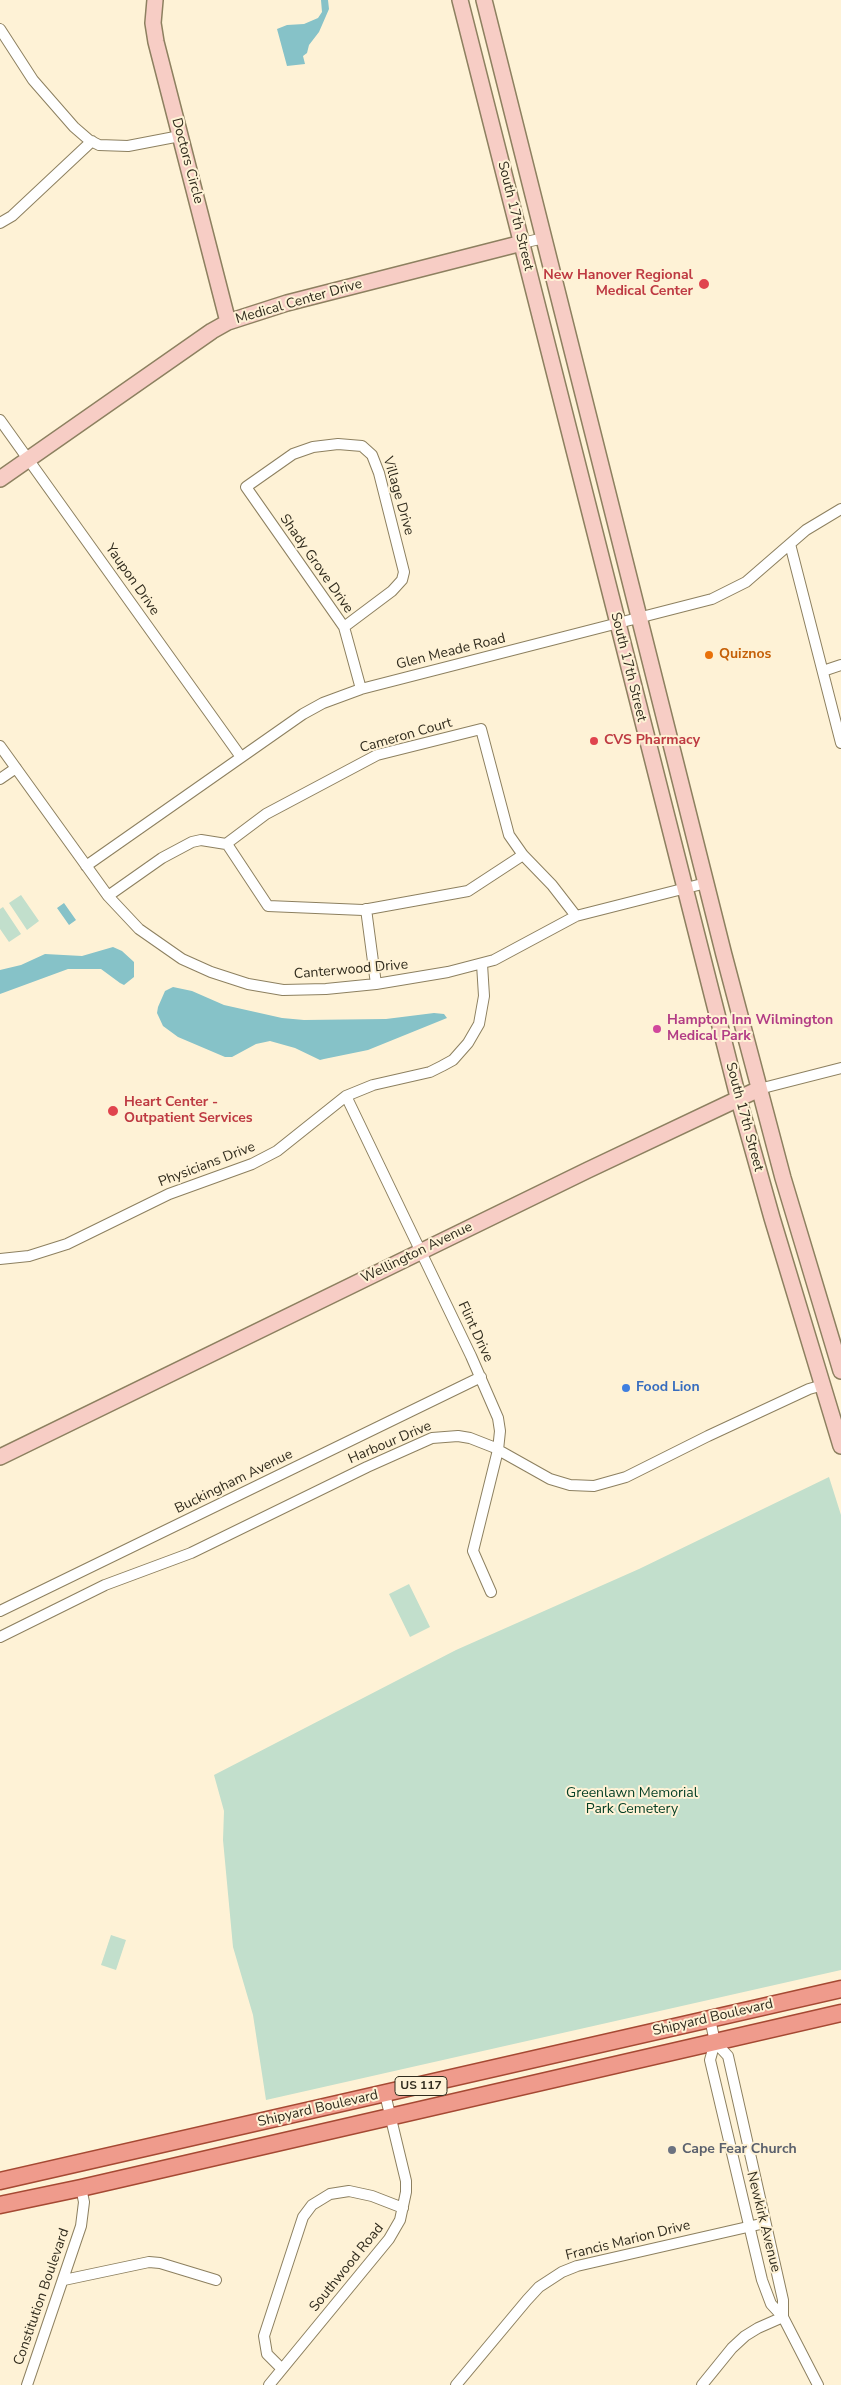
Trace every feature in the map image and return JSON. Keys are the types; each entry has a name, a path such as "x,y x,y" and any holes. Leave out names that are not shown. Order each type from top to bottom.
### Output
{"main road":[{"name":"Doctors Circle","path":"155,0 153,24 156,42 228,322"},
{"name":"South 17th Street","path":"460,0 738,1097 772,1218 841,1446"},
{"name":"South 17th Street","path":"484,0 759,1089 783,1178 841,1371"},
{"name":"Medical Center Drive","path":"0,480 212,331 228,322 287,303 522,243"},
{"name":"Wellington Avenue","path":"0,1457 738,1097 759,1089"},
{"name":"Shipyard Boulevard","path":"0,2181 841,1989"},
{"name":"Shipyard Boulevard","path":"0,2205 841,2013"}],"street":[{"path":"0,29 32,80 74,127 92,141 111,146 128,146 180,136"},
{"path":"0,223 12,216 92,141"},
{"path":"522,243 544,238"},
{"name":"Yaupon Drive","path":"0,420 241,757"},
{"name":"Village Drive","path":"246,487 280,462 304,450 338,444 352,444 362,446 370,452 379,473 404,572 402,580 392,591 344,627"},
{"name":"Shady Grove Drive","path":"246,487 344,627 361,689"},
{"name":"Glen Meade Road","path":"86,866 303,714 322,704 361,689 712,599 729,592 757,574 820,519 841,509"},
{"path":"790,544 841,742"},
{"path":"823,671 841,666"},
{"name":"Cameron Court","path":"227,844 266,814 377,755 481,729 509,835 523,855 552,885 576,916"},
{"name":"Canterwood Drive","path":"0,746 108,896 139,929 182,959 229,979 283,990 326,989 376,984 427,976 482,964 517,949 576,916 706,884"},
{"path":"0,779 16,768"},
{"path":"108,896 162,858 192,842 201,840 216,844 227,844 268,906 366,909 468,891 523,855"},
{"path":"366,909 376,984"},
{"name":"Physicians Drive","path":"0,1259 30,1256 61,1246 169,1194 252,1164 277,1151 346,1096 372,1085 430,1072 442,1066 460,1053 474,1035 482,1013 484,991 482,964"},
{"name":"Wellington Avenue","path":"759,1089 841,1068"},
{"name":"Flint Drive","path":"346,1096 421,1251 498,1418 500,1431 498,1450 473,1551 491,1592"},
{"name":"Buckingham Avenue","path":"0,1612 480,1377"},
{"name":"Harbour Drive","path":"0,1637 112,1582 177,1559 211,1544 367,1467 432,1438 458,1436 470,1438 498,1450 550,1479 582,1486 603,1485 626,1477 722,1429 809,1389 823,1385"},
{"name":"Newkirk Avenue","path":"710,2019 715,2042 710,2060 748,2227 771,2304 783,2318 818,2385"},
{"name":"Newkirk Avenue","path":"715,2042 728,2056 783,2300 783,2318"},
{"name":"Southwood Road","path":"269,2385 395,2230 403,2208 406,2181 385,2094"},
{"name":"Constitution Boulevard","path":"27,2385 81,2226 84,2202 81,2188"},
{"path":"282,2368 267,2354 264,2336 303,2217 312,2205 330,2194 348,2191 372,2196 403,2208"},
{"name":"Francis Marion Drive","path":"456,2385 539,2287 562,2272 586,2264 765,2223"},
{"path":"64,2280 149,2262 160,2262 216,2280"},
{"path":"702,2385 732,2348 745,2336 758,2328 783,2318"}],"green space":[{"path":"21,895 39,921 27,930 9,903"},
{"path":"3,907 21,934 9,942 0,929 0,909"},
{"name":"Greenlawn Memorial Park Cemetery","path":"829,1477 841,1515 841,1970 266,2100 253,2015 233,1947 223,1840 224,1811 214,1775 456,1650 639,1569"},
{"path":"409,1584 430,1627 410,1637 389,1594"},
{"path":"111,1935 126,1940 116,1970 101,1965"}],"water":[{"path":"321,0 328,0 329,9 319,32 309,45 307,53 303,56 305,64 287,66 277,29 287,25 304,24 318,18 322,12"},
{"path":"64,903 76,920 69,925 57,908"},
{"path":"113,947 122,951 134,962 134,977 124,985 101,969 68,969 0,994 0,970 21,965 45,954 82,956"},
{"path":"173,987 192,991 224,1005 282,1018 304,1020 386,1019 434,1013 444,1014 447,1018 368,1050 320,1060 295,1048 270,1041 256,1044 232,1057 225,1057 178,1037 163,1026 157,1013 158,1007 165,991"}],"place":[{"name":"New Hanover Regional Medical Center","path":"704,284"},
{"name":"Quiznos","path":"709,655"},
{"name":"CVS Pharmacy","path":"594,741"},
{"name":"Hampton Inn Wilmington Medical Park","path":"657,1029"},
{"name":"Heart Center - Outpatient Services","path":"113,1111"},
{"name":"Food Lion","path":"626,1388"},
{"name":"Cape Fear Church","path":"672,2150"}]}
